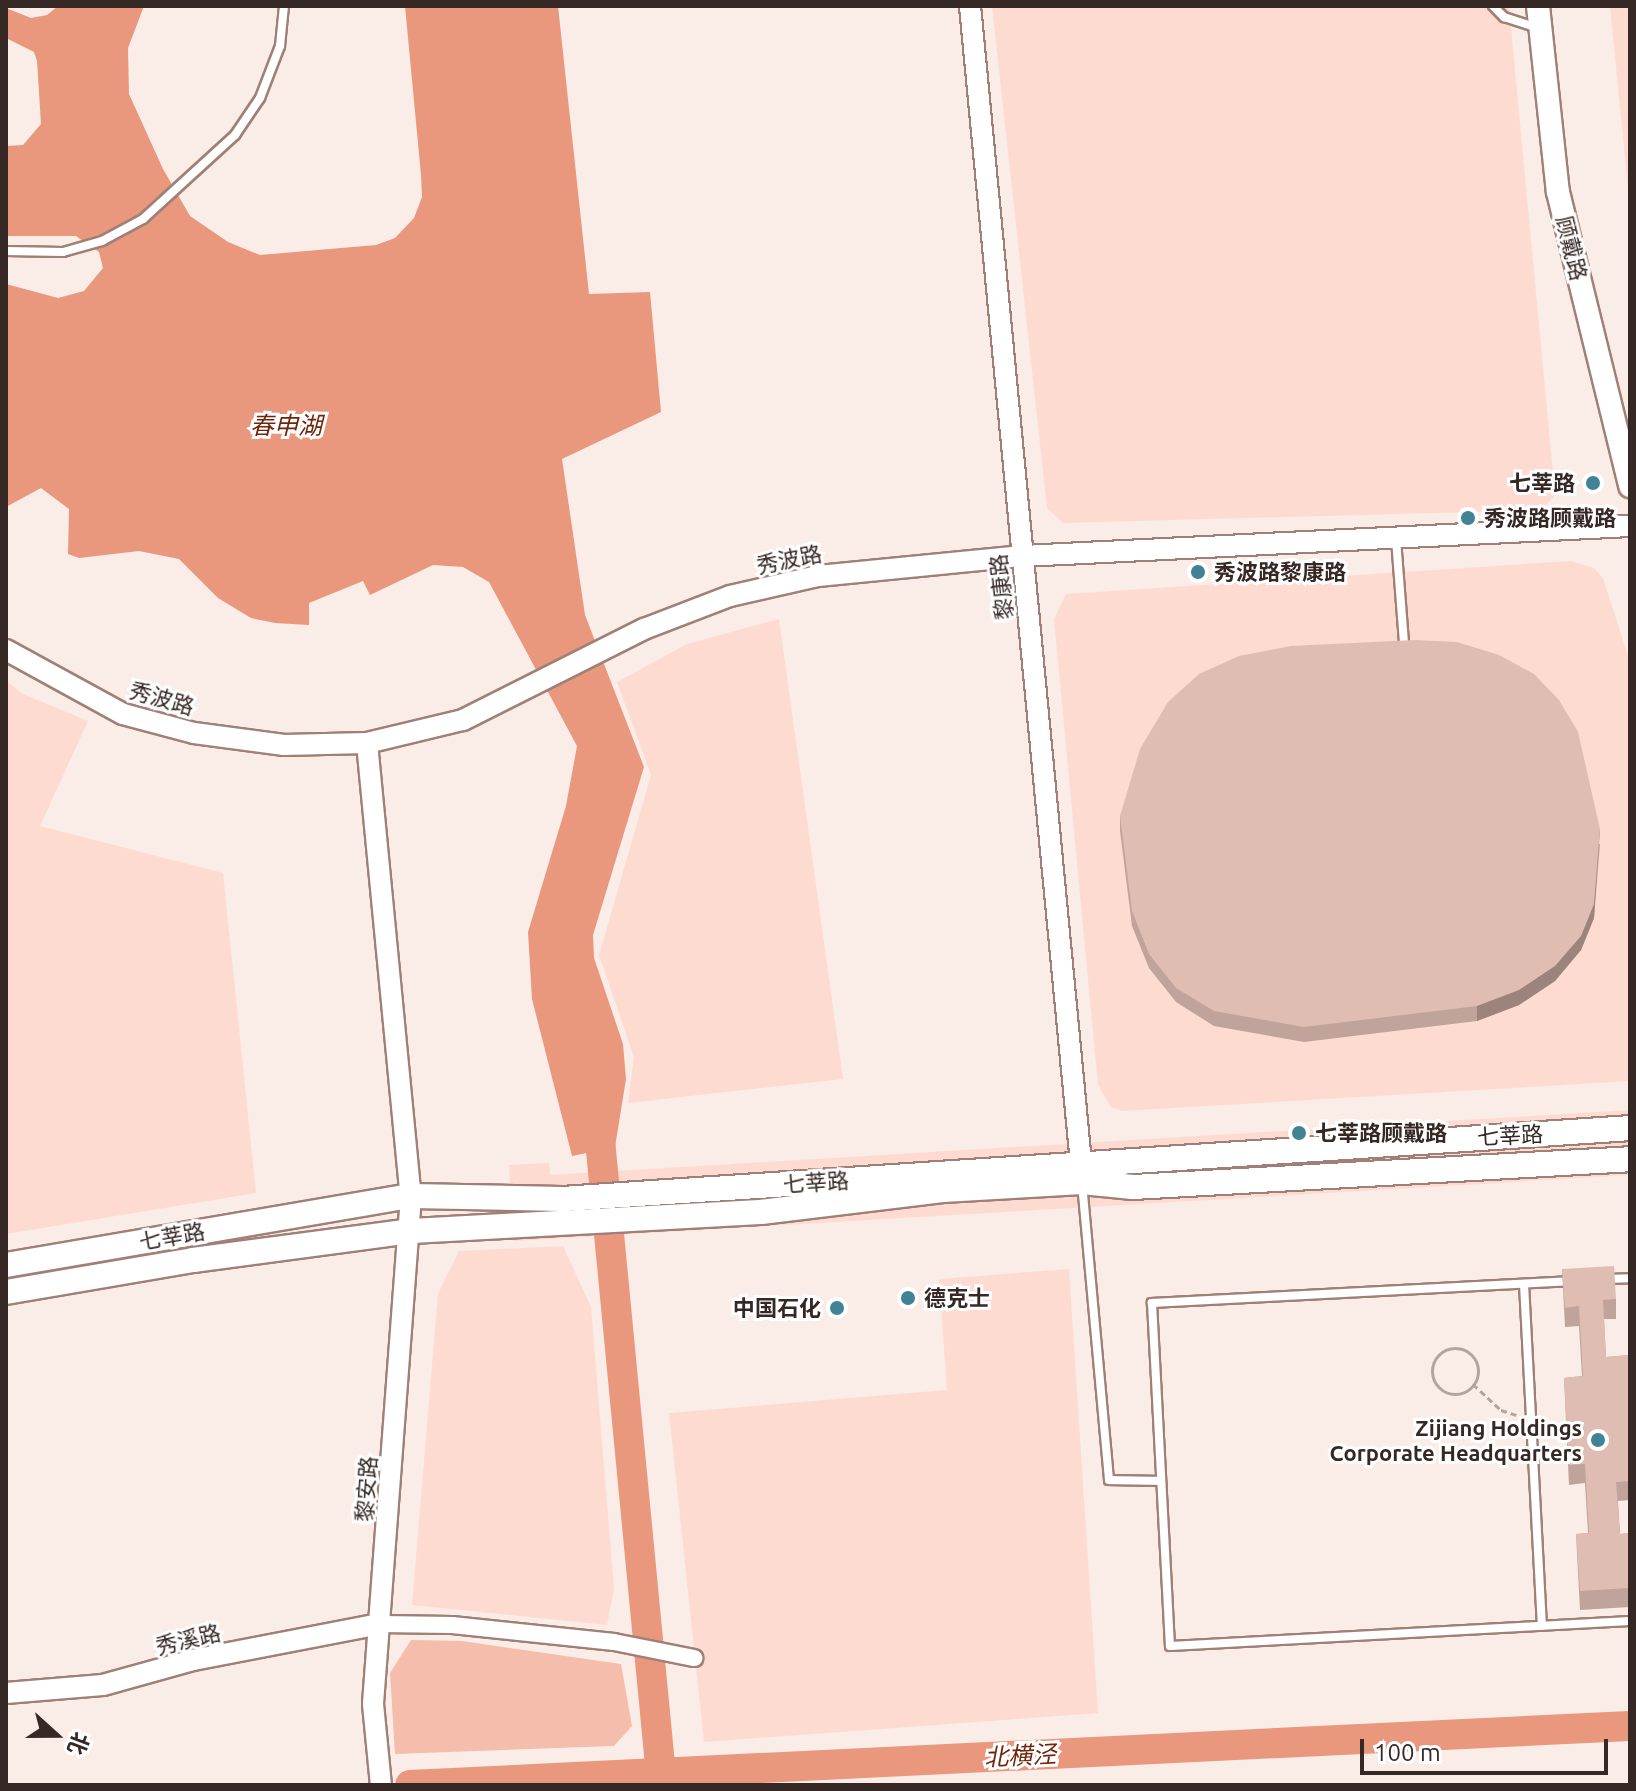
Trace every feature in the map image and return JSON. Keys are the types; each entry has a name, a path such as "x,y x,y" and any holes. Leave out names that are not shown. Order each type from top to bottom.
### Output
{"main road":[{"name":"顾戴路","path":"1539,17 1558,192 1630,486"},
{"name":"七莘路","path":"6,1292 193,1260 563,1209 1630,1128"},
{"name":"七莘路","path":"1082,1172 1133,1187 1630,1159"},
{"name":"七莘路","path":"6,1265 411,1196 563,1209"}],"street":[{"name":"黎康路","path":"970,6 1082,1172"},
{"name":"秀波路","path":"6,650 123,714 194,733 284,745 367,743 463,720 607,649 730,596 818,576 1023,556 1630,526"},
{"name":"黎安路","path":"367,743 411,1196 380,1624 375,1725 381,1785"},
{"path":"380,1624 452,1625 614,1642 694,1658"},
{"name":"秀溪路","path":"6,1693 103,1685 193,1660 380,1624"}],"lane":[{"path":"6,251 63,252 102,241 143,219 235,135 260,98 280,46 284,6"},
{"path":"1493,6 1504,17 1539,17"},
{"path":"1396,538 1404,643"},
{"path":"1082,1172 1109,1480 1161,1481"},
{"path":"1600,1279 1630,1278"},
{"path":"1585,1280 1152,1303 1170,1646 1630,1621"},
{"path":"1524,1284 1542,1626"}],"path":[{"path":"1449,1348 1470,1353 1478,1365 1473,1384 1457,1394 1442,1391 1433,1378 1436,1357 1449,1348"},
{"path":"1473,1384 1501,1410 1531,1420"}],"shaded area":[{"path":"992,6 1509,6 1555,495 1542,510 1063,523 1047,508"},
{"path":"1610,6 1630,6 1630,209"},
{"path":"1571,561 1594,568 1603,578 1630,662 1630,1081 1122,1111 1111,1107 1098,1085 1054,619 1066,594"},
{"path":"779,619 843,1079 628,1103 634,1057 599,955 651,775 617,682 687,644"},
{"path":"6,681 23,694 88,721 40,826 223,873 256,1193 6,1234"},
{"path":"1630,1110 1630,1175 513,1241 509,1165 549,1163 550,1175"},
{"path":"563,1246 591,1307 614,1589 607,1625 412,1605 438,1294 459,1251"},
{"path":"1069,1269 1098,1713 704,1742 669,1413 947,1390 939,1279"},
{"path":"411,1640 462,1641 621,1664 632,1726 614,1746 395,1754 390,1673"}],"water":[{"name":"春申湖","path":"58,6 144,6 128,48 129,94 163,169 190,216 228,242 260,255 376,245 395,238 414,218 422,197 405,6 558,6 589,294 650,292 661,412 562,459 585,615 644,767 593,935 594,958 623,1044 626,1079 615,1147 572,1156 532,999 528,932 566,806 577,746 489,582 463,567 433,565 370,595 363,581 309,603 309,625 275,623 251,618 218,598 179,559 139,551 79,558 68,554 69,509 41,488 6,507 6,284 58,298 84,291 103,268 99,252 76,236 6,236 6,146 23,145 41,124 37,61 34,52 6,38 6,8 31,18 47,15"}],"building":[{"path":"1414,640 1457,642 1499,655 1534,674 1559,700 1578,732 1600,829 1594,904 1581,936 1555,966 1519,990 1477,1006 1304,1027 1214,1011 1176,988 1149,954 1132,911 1120,816 1140,749 1168,702 1199,674 1239,656 1291,646"},
{"name":"Zijiang Holdings Corporate Headquarters","path":"1614,1266 1616,1299 1603,1300 1606,1357 1630,1355 1630,1481 1616,1482 1620,1534 1630,1533 1630,1588 1580,1591 1576,1534 1589,1533 1585,1464 1569,1465 1564,1378 1583,1376 1579,1306 1565,1308 1562,1269"}],"waterway":[{"path":"597,1109 662,1785"},
{"name":"北横泾","path":"410,1785 1630,1726"}],"place":[{"name":"七莘路","path":"1593,483"},
{"name":"秀波路顾戴路","path":"1468,518"},
{"name":"秀波路黎康路","path":"1198,572"},
{"name":"七莘路顾戴路","path":"1299,1133"},
{"name":"德克士","path":"908,1298"},
{"name":"中国石化","path":"837,1308"},
{"name":"Zijiang Holdings Corporate Headquarters","path":"1598,1440"}]}
